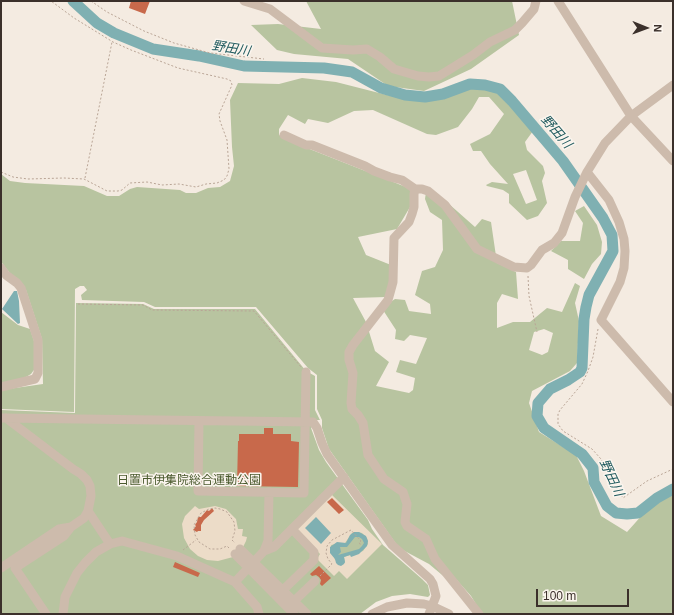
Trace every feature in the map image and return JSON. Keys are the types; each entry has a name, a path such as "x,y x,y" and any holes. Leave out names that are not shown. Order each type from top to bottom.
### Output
{"street":[{"path":"244,1 270,9 322,48 353,50 367,49 394,68 418,76 429,77 439,76 473,55 490,42 515,30 534,9 536,1"},
{"path":"558,1 631,116 673,161"},
{"path":"284,135 306,145 312,145 365,166 374,172 402,180 415,189 428,191 445,205 477,249 514,267 528,268 542,250 554,243 562,233 575,197 586,174 605,143 631,116 673,85"},
{"path":"586,174 609,200 619,222 624,239 624,268 620,282 601,320 673,402"},
{"path":"415,189 414,207 409,222 394,238 393,282 388,300 349,352 349,360 353,374 351,403 352,408 363,423 368,455 384,479 403,492 407,504 405,522 407,526 426,540 435,559 479,614"},
{"path":"1,268 6,275 21,288 38,340 38,373 35,379 1,387"},
{"path":"199,421 198,491 304,493 306,372"},
{"path":"7,418 313,422 316,424 327,454 392,545 430,579 436,596 431,610"},
{"path":"7,418 81,474 90,486 91,496 88,511 84,518 71,527 64,536 16,568 46,614"},
{"path":"264,550 274,547 344,477"},
{"path":"234,582 264,550 268,542 268,492"},
{"path":"88,511 110,544"},
{"path":"1,568 59,529 71,527"},
{"path":"283,590 314,560 314,552 292,529"},
{"path":"63,614 65,597 77,573 85,563 96,552 110,544 122,541 177,556 234,582 257,607 259,614"},
{"path":"238,552 292,608 307,614"},
{"path":"251,565 283,590 292,608"},
{"path":"292,608 315,581"},
{"path":"372,614 387,607 407,603 424,604 431,610 449,614"}],"path":[{"path":"1,172 13,177 28,179 84,179 107,191 122,190 130,183 147,182 162,185 179,184 188,187 196,187 217,183 224,180 228,176 227,140 219,114 232,85 231,81 178,68 112,42 74,18 51,1"},
{"path":"91,1 144,31 174,42 210,53 264,59"},
{"path":"84,179 112,42"},
{"path":"528,268 529,296 537,332"},
{"path":"78,304 143,305 152,310 254,310 306,372"},
{"path":"601,320 596,334 593,357 588,371 582,384 560,410 558,414 558,424 563,431 592,449 601,459 623,498 647,481 673,469"},
{"path":"209,509 220,509 227,512 232,518 235,531 232,540 238,552 227,546 220,549 210,550 202,546 196,539 194,530 194,525 201,513 209,509"},
{"path":"315,581 332,564 328,559 326,552 327,546 332,540 351,530 361,541 359,542 359,545"},
{"path":"177,556 196,539"}],"green space":[{"path":"306,1 512,1 519,35 471,69 424,91 388,86 348,59 294,54 277,50 251,25 278,24 321,29"},
{"path":"302,78 336,82 387,95 426,102 471,88 498,91 533,131 525,142 527,150 543,166 545,173 542,181 547,203 538,216 527,220 509,203 509,194 503,190 486,185 492,182 508,184 490,164 481,151 473,151 470,144 490,134 504,114 489,97 479,97 458,127 436,135 427,134 373,110 354,111 328,123 308,119 305,124 288,115 279,129 279,135 307,148 411,189 410,207 397,229 358,237 366,255 391,265 386,297 353,298 366,322 375,351 389,362 376,386 409,393 413,390 415,378 396,372 400,360 416,364 427,338 410,335 404,341 395,339 396,330 383,310 386,305 395,299 405,300 409,311 431,314 430,304 415,295 422,271 435,267 443,250 442,220 430,212 425,199 426,192 449,204 475,227 482,219 491,222 497,263 516,272 518,299 502,294 497,303 497,328 513,322 530,322 547,308 562,312 575,283 580,286 575,303 579,321 577,363 570,371 532,391 529,403 539,432 576,455 584,471 601,516 627,532 652,504 673,487 673,614 482,614 471,596 455,578 447,579 429,564 399,548 329,449 322,428 322,420 317,409 317,375 308,368 256,307 155,307 144,302 82,300 81,295 87,290 84,286 80,286 75,289 74,412 1,409 1,390 43,384 42,339 26,290 2,263 1,174 10,181 84,186 107,196 119,196 130,189 137,187 180,190 186,193 196,193 208,188 220,187 230,181 234,166 230,100 238,83 279,84","holes":["526,170 537,200 526,204 513,174","544,329 553,333 548,352 542,355 529,350 534,332"]},
{"path":"584,206 597,225 602,242 601,254 592,264 584,279 568,269 568,260 551,251 561,241 580,241 583,223 575,211"},
{"name":"日置市伊集院総合運動公園","path":"76,303 143,304 154,309 255,309 306,371 315,376 315,410 320,420 317,420 311,428 319,450 326,462 368,520 372,529 383,545 428,585 430,595 428,597 410,594 392,596 376,602 360,614 1,614 1,410 75,413"},
{"path":"1,312 18,325 30,329 35,344 36,367 31,374 21,380 1,384"}],"shaded area":[{"path":"331,494 382,544 347,579 339,571 334,576 317,559 320,554 296,530","holes":["352,533 362,533 367,538 368,544 363,551 344,557 345,563 335,560 331,545 345,543"]},
{"path":"195,506 199,509 215,506 226,509 236,519 238,529 243,529 242,536 247,537 243,547 233,557 218,561 207,560 198,556 190,549 184,538 182,524 185,516"}],"water":[{"path":"14,291 17,291 19,301 20,323 18,324 2,309"},
{"path":"316,517 331,533 321,544 305,528"},
{"path":"354,532 359,532 366,536 368,541 367,546 359,554 351,557 350,555 344,557 344,564 341,566 338,565 330,553 330,547 337,542 346,543 350,535","holes":["355,537 359,537 364,543 359,549 338,555 341,552 340,547 347,547"]}],"building":[{"path":"131,1 150,1 145,14 129,8"},
{"path":"264,428 273,428 273,434 291,434 291,441 299,442 298,487 237,486 239,434 264,434"},
{"path":"332,498 344,510 339,514 327,502"},
{"path":"212,508 214,511 204,520 201,525 201,531 197,532 193,530 196,526 198,517 201,517 207,510 209,511"},
{"path":"175,562 200,573 198,577 173,567"},
{"path":"319,566 331,578 322,586 320,584 321,580 319,577 316,575 312,576 310,574"}],"waterway":[{"name":"野田川","path":"73,1 97,23 114,33 153,49 199,56 244,66 324,68 352,72 381,88 405,95 425,97 443,94 470,84 485,85 500,89 563,161 603,218 612,235 613,251 589,295 586,307 584,319 582,368 580,372 568,380 550,389 538,403 537,416 544,428 582,454 593,468 594,482 607,506 616,513 638,513 657,498 673,489"}]}
